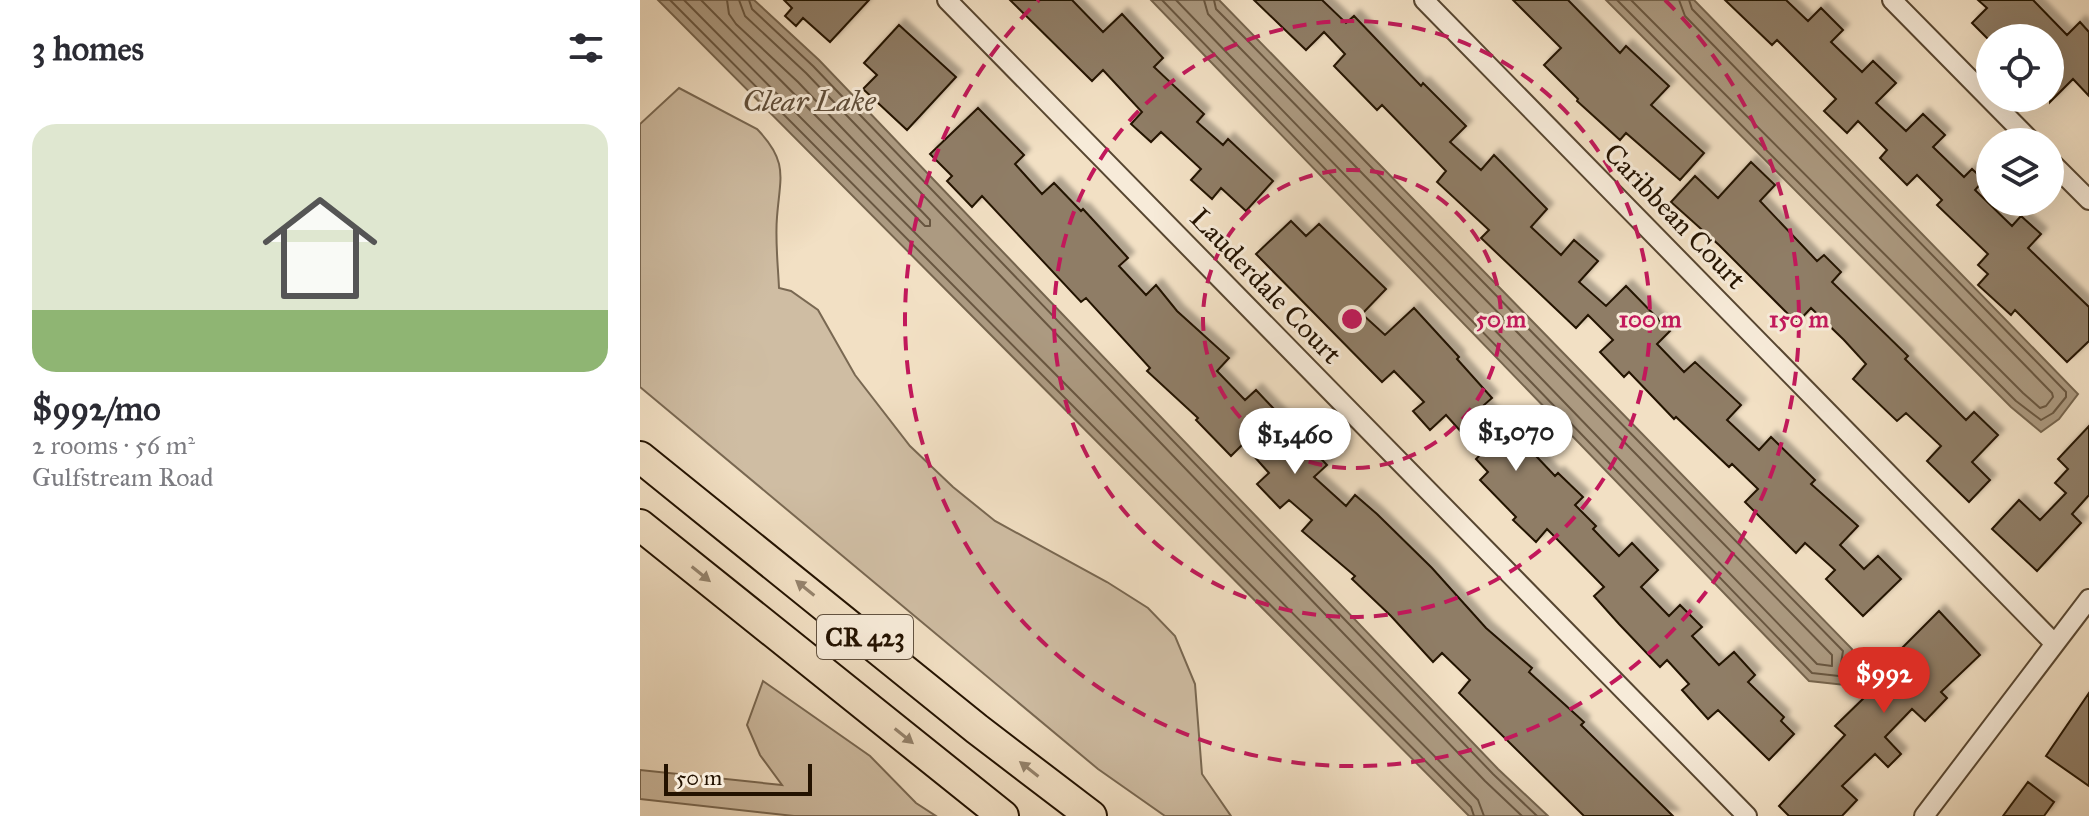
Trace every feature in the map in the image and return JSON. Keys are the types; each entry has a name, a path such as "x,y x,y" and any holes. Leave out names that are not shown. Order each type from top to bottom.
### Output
{"main road":[{"name":"CR 423","path":"640,457 977,729 1091,816"},
{"name":"CR 423","path":"640,525 1003,816"}],"street":[{"name":"Lauderdale Court","path":"947,0 1747,816"},
{"name":"Caribbean Court","path":"1424,0 2054,643"},
{"path":"1892,0 2018,128"},
{"path":"2064,175 2089,200"},
{"path":"1924,816 2089,599"}],"shaded area":[{"path":"679,88 757,129 774,151 780,170 776,235 779,288 791,291 818,310 855,375 910,446 995,521 1148,608 1175,636 1195,684 1202,774 1231,816 1165,816 1098,769 640,387 640,124"},
{"path":"763,681 870,756 916,803 936,816 794,816 640,799 640,770 782,785 760,755 747,725"}],"water":[{"name":"Clear Lake","path":"658,0 754,0 819,60 1498,769 1548,816 1469,816"},
{"path":"1151,0 1219,0 1852,649 1850,673 1845,685 1809,681"},
{"path":"1606,0 1694,0 2078,394 2059,419 2041,432 2011,407"}],"building":[{"path":"784,0 869,0 830,42 803,18 796,26 785,16 792,8"},
{"path":"1010,0 1072,0 1103,32 1122,14 1163,58 1154,67 1204,114 1197,122 1223,145 1228,139 1273,181 1246,211 1221,188 1212,199 1191,180 1201,169 1161,132 1151,142 1131,124 1142,112 1103,70 1092,81"},
{"path":"1254,0 1322,0 1346,23 1354,16 1421,86 1423,83 1466,126 1450,142 1481,170 1494,155 1547,209 1531,227 1561,255 1574,240 1598,261 1579,282 1606,306 1626,286 1670,331 1657,344 1684,372 1695,362 1741,405 1727,420 1759,450 1771,437 1815,480 1811,484 1858,526 1840,545 1864,569 1878,556 1901,579 1863,616 1826,579 1835,570 1805,543 1796,553 1745,502 1758,489 1732,464 1729,467 1676,417 1674,419 1629,372 1624,377 1600,352 1613,340 1588,315 1576,328 1481,238 1489,230 1437,182 1446,171 1382,105 1377,110 1334,66 1345,54 1324,32 1306,50"},
{"path":"1513,0 1568,0 1620,53 1626,46 1669,86 1651,105 1704,153 1680,180 1626,133 1620,140 1577,101 1544,65 1561,48"},
{"path":"1725,0 1786,0 1808,21 1821,8 1843,30 1831,42 1862,72 1873,61 1896,83 1876,103 1906,131 1923,114 1945,135 1933,147 1964,177 1972,169 1976,173 1976,216 2002,216 2012,226 2021,216 2041,234 2028,248 2089,307 2089,341 2067,362 2015,310 2011,315 1978,285 1988,274 1978,265 1988,254 1937,205 1942,200 1917,175 1907,185 1880,158 1887,150 1858,121 1847,133 1824,111 1836,99 1777,40 1772,45"},
{"path":"1978,0 2033,0 2056,24 1976,24 1976,27 1972,23 1987,8"},
{"path":"2080,22 2089,32 2089,96 2073,79 2064,88 2064,32 2067,35"},
{"path":"899,25 956,77 907,130 863,89 877,75 864,63"},
{"path":"978,108 1024,155 1015,164 1042,194 1054,183 1081,211 1083,209 1128,258 1119,266 1146,295 1156,285 1177,311 1229,358 1217,371 1245,400 1256,390 1327,465 1314,477 1346,506 1355,495 1377,514 1432,568 1486,628 1532,668 1529,672 1584,722 1581,725 1673,816 1584,816 1459,693 1470,680 1442,653 1433,662 1352,579 1355,576 1302,531 1312,520 1289,500 1280,508 1257,484 1269,473 1243,444 1231,456 1196,420 1198,418 1147,371 1150,368 1086,298 1081,302 982,196 972,207 947,181 952,176 930,154"},
{"path":"1751,162 1775,185 1760,201 1817,261 1824,255 1841,272 1832,282 1908,356 1905,359 1966,420 1974,412 1998,435 1972,462 1990,480 1969,502 1927,461 1941,446 1906,413 1897,421 1853,379 1866,364 1844,340 1811,308 1797,323 1671,202 1695,176 1718,198"},
{"path":"1291,221 1306,236 1319,224 1386,289 1362,314 1385,335 1414,308 1492,398 1484,405 1495,417 1485,426 1507,449 1518,437 1555,476 1558,473 1583,497 1575,505 1619,556 1632,543 1658,570 1641,587 1669,616 1680,605 1702,627 1692,636 1719,665 1734,652 1755,675 1748,682 1784,717 1781,721 1794,734 1769,760 1718,710 1708,719 1682,690 1689,684 1667,660 1660,667 1619,624 1594,596 1604,587 1547,529 1536,542 1513,520 1516,517 1480,480 1488,472 1476,459 1481,454 1446,415 1430,430 1413,411 1424,402 1394,371 1382,382 1256,254"},
{"path":"2089,426 2089,495 2072,514 2081,523 2037,571 1992,529 2019,500 2040,520 2066,493 2055,483 2068,469 2058,459"},
{"path":"1939,611 1980,655 1941,692 1947,698 1925,721 1912,709 1885,737 1901,754 1888,767 1875,754 1842,786 1857,800 1842,816 1789,816 1779,806 1845,735 1835,726 1870,692 1863,687"},
{"path":"2089,693 2089,786 2046,756"},
{"path":"2028,782 2054,802 2044,816 2003,816"}]}
